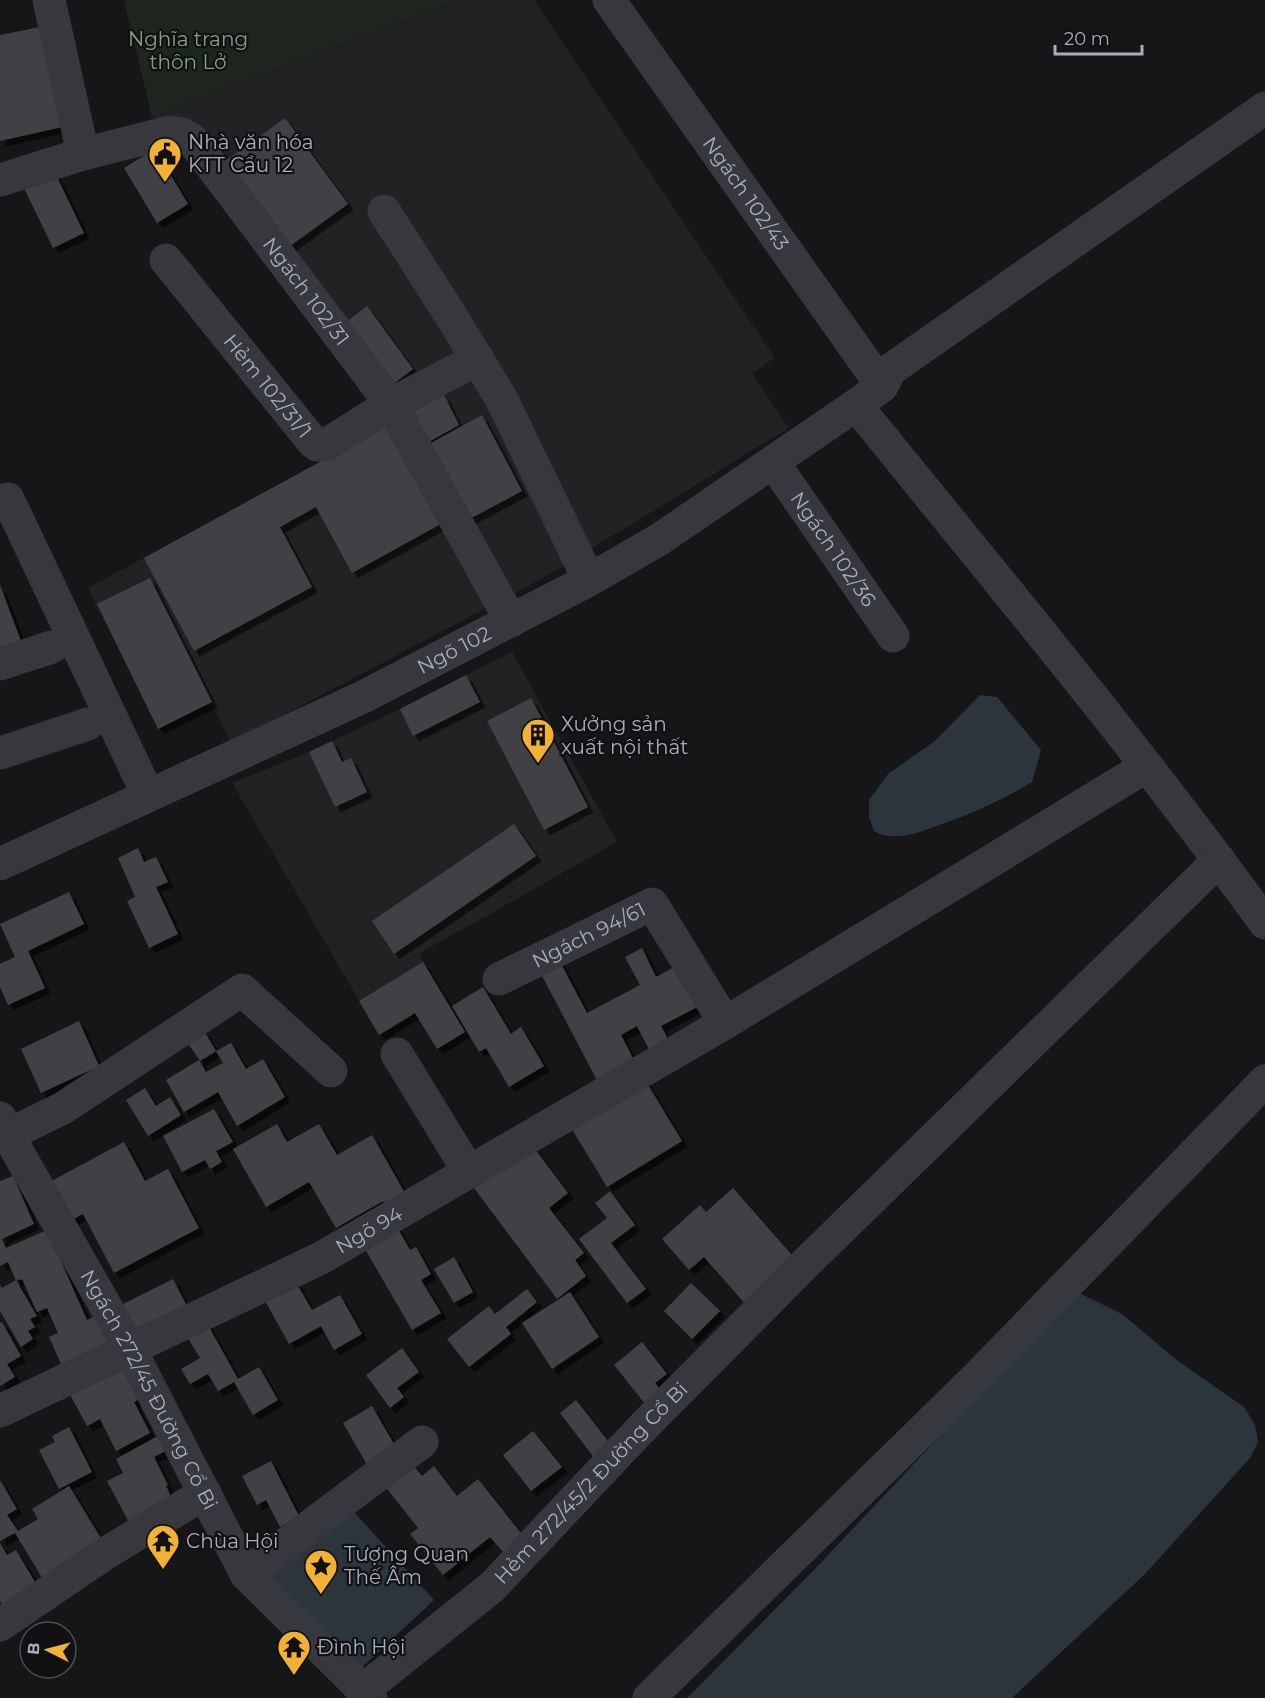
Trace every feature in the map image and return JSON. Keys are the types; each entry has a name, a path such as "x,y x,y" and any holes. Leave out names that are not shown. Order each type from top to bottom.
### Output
{"street":[{"path":"50,0 83,154"},
{"name":"Ngách 102/43","path":"609,0 869,396 1265,923"},
{"name":"Ngõ 102","path":"0,864 363,697 511,621 660,539 869,396 890,370 1265,108"},
{"name":"Ngách 102/31","path":"0,180 83,154 170,132 182,134 192,140 391,404 511,621"},
{"path":"384,211 502,400 589,579"},
{"name":"Hẻm 102/31/1","path":"166,260 317,445 327,444 391,404"},
{"path":"391,404 478,359"},
{"name":"Ngách 102/36","path":"773,462 893,636"},
{"path":"0,501 8,499 148,795"},
{"path":"0,664 52,647"},
{"path":"0,753 88,724"},
{"name":"Ngõ 94","path":"2,1405 130,1348 321,1258 725,1023 1147,766"},
{"name":"Hẻm 272/45/2 Đường Cổ Bi","path":"366,1694 492,1587 642,1428 809,1260 1219,860"},
{"name":"Ngách 94/61","path":"499,979 652,904 725,1023"},
{"path":"4,1127 63,1108 242,990 331,1071"},
{"path":"397,1054 470,1172"},
{"path":"650,1698 975,1379 1265,1081"},
{"name":"Ngách 272/45 Đường Cổ Bi","path":"4,1127 130,1348 246,1574 366,1694"},
{"path":"246,1574 422,1442"},
{"path":"0,1625 103,1555 205,1493"}],"shaded area":[{"path":"461,0 534,0 775,358 752,373 789,428 547,576 231,743 211,702 158,729 88,588 395,421 224,162 152,117"},
{"path":"512,652 617,842 419,954 443,996 379,1035 232,783 309,752"},
{"path":"980,695 997,697 1041,750 1032,782 978,810 917,833 893,836 874,831 869,817 869,800 888,774 935,741"},
{"path":"1079,1293 1122,1314 1178,1361 1244,1407 1255,1425 1258,1442 1250,1458 1145,1574 1012,1698 687,1698 813,1571 1043,1327"},
{"path":"345,1502 434,1600 358,1671 268,1572"}],"green space":[{"name":"Nghĩa trang thôn Lở","path":"124,0 460,0 152,117"}],"building":[{"path":"50,25 71,125 0,141 0,35"},
{"path":"285,118 348,204 286,249 224,162"},
{"path":"155,149 188,204 157,223 124,168"},
{"path":"53,169 84,233 53,248 22,184"},
{"path":"367,306 413,369 385,390 340,327"},
{"path":"444,395 459,425 423,445 407,415"},
{"path":"482,415 522,491 464,522 424,447"},
{"path":"395,421 448,520 352,573 316,507 280,527 312,587 194,651 144,558"},
{"path":"150,578 212,702 158,729 97,604"},
{"path":"0,585 21,641 0,649"},
{"path":"466,675 480,702 413,736 400,709"},
{"name":"Xưởng sản xuất nội thất","path":"531,698 588,807 544,830 487,721"},
{"path":"332,741 342,762 351,758 367,792 335,807 309,752"},
{"path":"514,824 536,856 394,954 372,921"},
{"path":"138,848 144,862 156,857 168,882 156,887 178,934 149,948 127,901 135,897 118,858"},
{"path":"69,892 84,924 28,951 45,988 8,1005 0,987 0,964 15,957 0,924"},
{"path":"642,948 656,977 680,964 701,1005 661,1026 673,1048 654,1059 637,1026 621,1035 637,1066 600,1086 539,970 559,960 587,1013 640,985 625,957"},
{"path":"423,962 465,1032 437,1049 415,1013 379,1035 359,1001"},
{"path":"483,987 511,1034 521,1027 544,1066 509,1087 486,1048 479,1052 452,1006"},
{"path":"79,1021 99,1066 41,1093 21,1049"},
{"path":"204,1031 216,1051 200,1061 187,1042"},
{"path":"231,1043 246,1069 263,1059 285,1097 237,1126 218,1092 184,1112 166,1080 199,1060 206,1072 223,1063 216,1051"},
{"path":"642,1075 682,1141 607,1187 567,1121"},
{"path":"145,1088 156,1106 170,1097 181,1115 148,1136 126,1100"},
{"path":"214,1109 233,1142 216,1151 222,1162 210,1169 205,1160 182,1172 163,1136"},
{"path":"277,1124 287,1142 319,1124 337,1155 372,1135 406,1195 386,1206 383,1201 336,1228 309,1182 266,1207 233,1149"},
{"path":"124,1142 145,1181 168,1169 199,1228 114,1273 83,1214 66,1223 46,1184"},
{"path":"531,1144 568,1193 549,1208 584,1253 575,1260 586,1276 557,1299 474,1188"},
{"path":"13,1176 34,1224 2,1239 6,1248 47,1230 87,1320 106,1311 123,1349 66,1375 49,1337 58,1333 47,1308 37,1312 22,1279 16,1281 8,1262 0,1266 0,1181"},
{"path":"733,1188 798,1262 748,1307 704,1257 689,1270 662,1239 700,1205 706,1212"},
{"path":"610,1191 635,1225 611,1243 646,1289 627,1303 579,1239 607,1218 595,1203"},
{"path":"393,1220 410,1250 416,1247 431,1274 421,1280 441,1313 412,1330 365,1249"},
{"path":"454,1257 473,1292 454,1303 434,1269"},
{"path":"173,1279 191,1314 137,1342 119,1306"},
{"path":"294,1279 312,1310 340,1295 362,1334 334,1350 321,1326 289,1344 263,1297"},
{"path":"16,1280 37,1316 30,1319 35,1327 28,1331 33,1339 21,1347 0,1311 0,1285 2,1288"},
{"path":"691,1283 720,1311 692,1339 664,1311"},
{"path":"527,1289 537,1302 506,1327 511,1334 469,1367 447,1339 489,1306 495,1314"},
{"path":"570,1292 599,1337 552,1369 522,1323"},
{"path":"204,1318 238,1379 259,1367 278,1400 253,1415 234,1382 218,1391 208,1374 190,1384 181,1369 200,1358 183,1330"},
{"path":"2,1322 21,1356 7,1364 15,1377 0,1386 0,1323"},
{"path":"642,1342 667,1374 655,1383 666,1397 650,1410 614,1365"},
{"path":"402,1348 419,1372 397,1388 404,1397 390,1408 366,1375"},
{"path":"131,1358 149,1394 134,1402 150,1433 116,1451 100,1419 87,1426 68,1391"},
{"path":"576,1400 612,1446 595,1459 560,1413"},
{"path":"372,1406 398,1451 369,1468 343,1423"},
{"path":"69,1427 92,1472 59,1489 39,1450 55,1442 52,1436"},
{"path":"167,1431 175,1446 154,1457 176,1507 133,1530 107,1481 123,1473 116,1459"},
{"path":"533,1431 562,1467 531,1491 503,1455"},
{"path":"407,1458 422,1476 434,1466 457,1496 478,1479 524,1537 504,1553 490,1537 443,1575 410,1534 418,1528 380,1480"},
{"path":"271,1461 299,1516 280,1527 266,1500 257,1505 242,1476"},
{"path":"0,1480 17,1509 7,1515 18,1531 38,1519 32,1509 69,1486 107,1548 47,1586 15,1533 0,1541"},
{"path":"0,1543 7,1555 16,1550 39,1589 5,1609 0,1601"}],"place":[{"name":"Nhà văn hóa KTT Cầu 12","path":"165,183"},
{"name":"Xưởng sản xuất nội thất","path":"538,764"},
{"name":"Chùa Hội","path":"163,1570"},
{"name":"Tượng Quan Thế Âm","path":"321,1595"},
{"name":"Đình Hội","path":"294,1676"}]}
